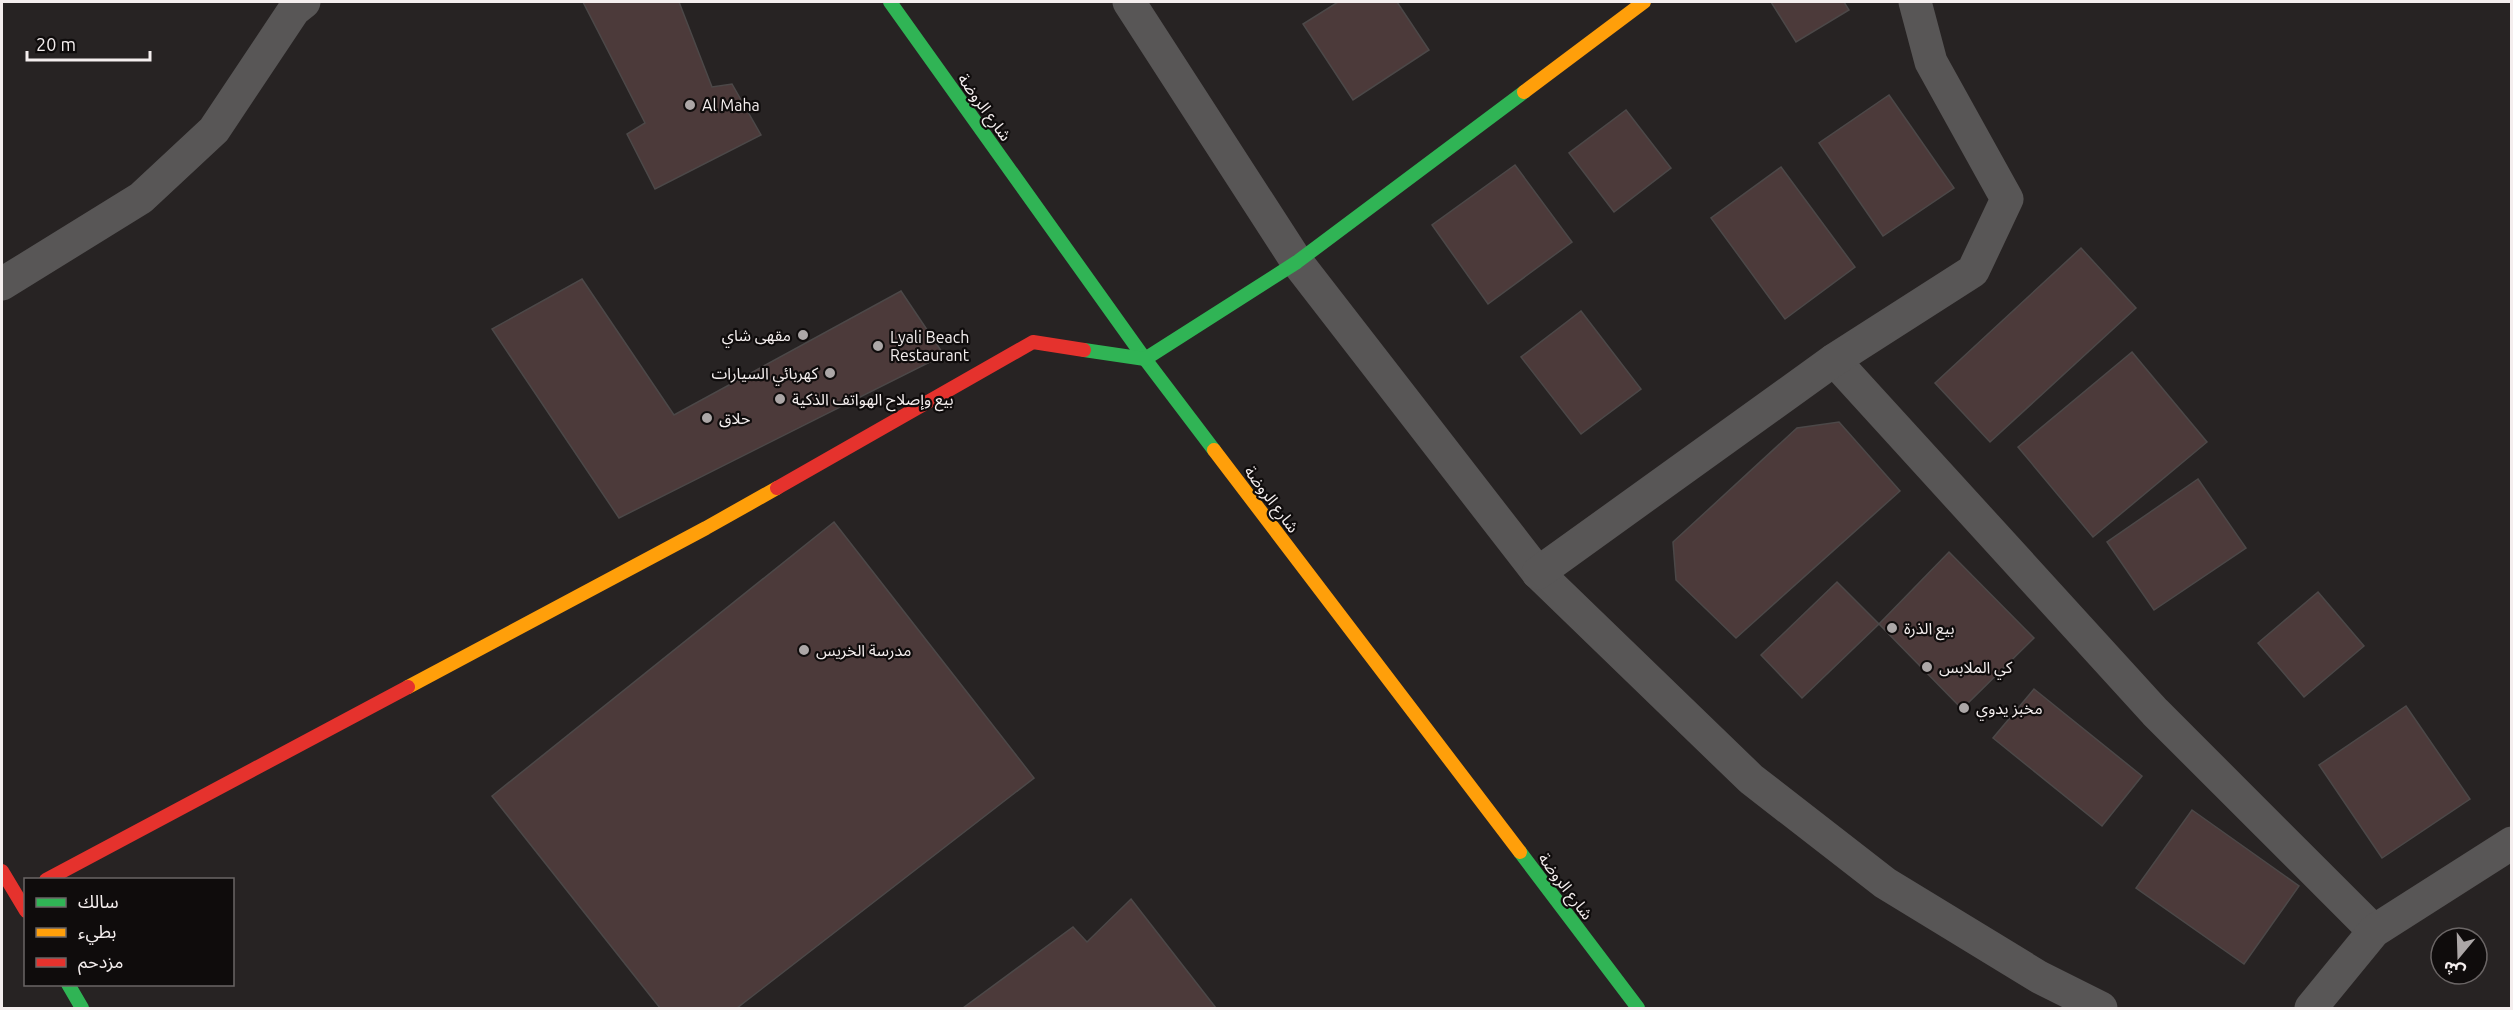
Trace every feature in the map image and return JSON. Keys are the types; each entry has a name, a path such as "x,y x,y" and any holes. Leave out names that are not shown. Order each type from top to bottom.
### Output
{"street":[{"path":"2,284 141,198 214,130 294,10 304,2"},
{"name":"شارع الروضة","path":"890,2 1145,359 1638,1008"},
{"path":"1129,2 1297,262 1538,573 1751,779 1885,884 2039,976 2101,1008"},
{"path":"48,878 706,528 1033,342 1145,359 1297,262 1644,2"},
{"path":"1538,573 1834,360 1973,271 2007,199 1931,62 1915,2"},
{"path":"1834,360 2155,712 2374,931"},
{"path":"2312,1008 2374,931 2511,843"},
{"path":"70,986 82,1008"}],"building":[{"name":"Al Maha","path":"583,2 679,2 712,87 732,84 761,135 655,189 627,134 645,123"},
{"path":"1338,2 1397,2 1429,50 1353,100 1303,24"},
{"path":"1771,2 1844,2 1849,10 1796,42"},
{"path":"1889,95 1954,188 1883,236 1819,143"},
{"path":"1626,110 1671,168 1614,212 1569,153"},
{"path":"1515,165 1572,242 1488,304 1432,225"},
{"path":"1781,167 1855,267 1785,319 1711,218"},
{"path":"2081,248 2136,308 1990,442 1935,383"},
{"path":"582,279 674,415 901,291 944,355 619,518 492,329"},
{"path":"1581,311 1641,389 1581,434 1521,357"},
{"path":"2132,352 2207,442 2093,537 2018,447"},
{"path":"1839,422 1900,491 1736,638 1676,580 1673,542 1797,428"},
{"path":"2198,479 2246,548 2154,610 2107,542"},
{"name":"مدرسة الخريس","path":"834,522 1034,778 737,1008 660,1008 492,796"},
{"path":"1949,552 2034,638 1962,709 1879,624"},
{"path":"1837,582 1879,624 1802,698 1761,655"},
{"path":"2318,592 2364,646 2304,697 2258,643"},
{"path":"2034,689 2142,776 2102,826 1993,738"},
{"path":"2406,706 2470,799 2382,858 2319,765"},
{"path":"2192,810 2299,886 2244,964 2136,888"},
{"path":"1131,899 1216,1008 963,1008 1073,927 1087,942"}],"traffic: fast":[{"path":"890,2 1145,359 1214,450"},
{"path":"1084,350 1145,359 1297,262 1524,92"},
{"path":"1520,852 1638,1008"},
{"path":"69,986 82,1008"}],"traffic: slow":[{"path":"1524,92 1644,2"},
{"path":"1214,450 1520,852"},
{"path":"408,687 777,488"}],"traffic: jam":[{"path":"777,488 1033,342 1084,350"},
{"path":"50,878 408,687"},
{"path":"2,871 24,908"}],"place":[{"name":"Al Maha","path":"690,105"},
{"name":"مقهى شاي","path":"803,335"},
{"name":"Lyali Beach Restaurant","path":"878,346"},
{"name":"كهربائي السيارات","path":"830,373"},
{"name":"بيع وإصلاح الهواتف الذكية","path":"780,399"},
{"name":"حلاق","path":"707,418"},
{"name":"بيع الذرة","path":"1892,628"},
{"name":"مدرسة الخريس","path":"804,650"},
{"name":"كي الملابس","path":"1927,667"},
{"name":"مخبز يدوي","path":"1964,708"}]}
